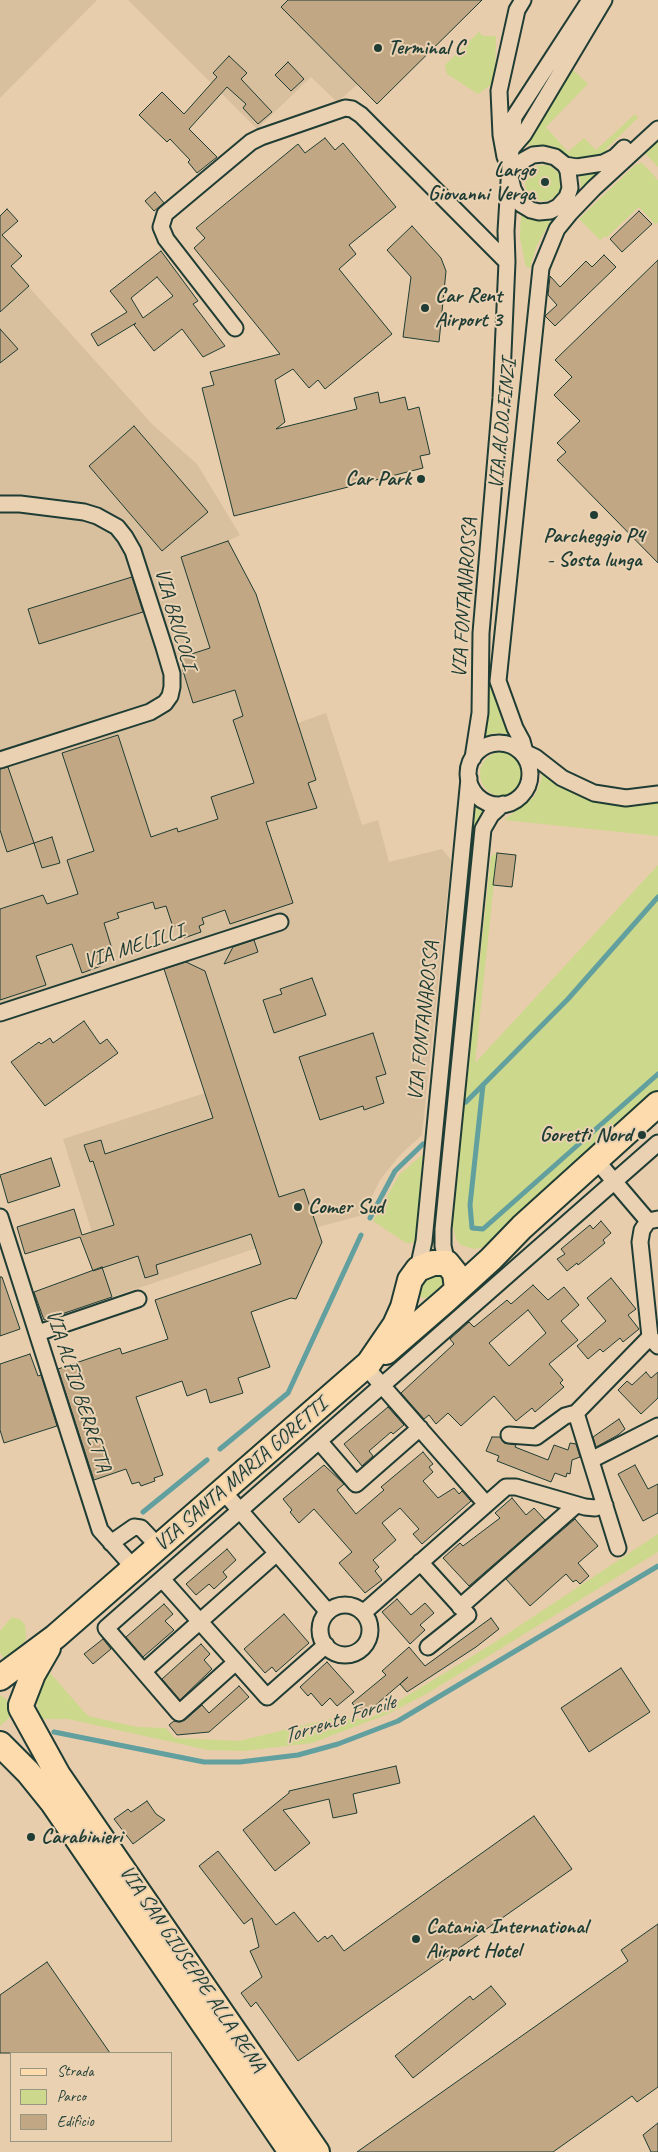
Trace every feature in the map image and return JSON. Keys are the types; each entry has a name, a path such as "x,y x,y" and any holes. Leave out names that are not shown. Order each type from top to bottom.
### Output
{"main road":[{"path":"367,1364 389,1350 491,1260 522,1227 596,1160 655,1114"},
{"path":"434,1310 417,1308 406,1298 410,1280 418,1269 432,1263 460,1262 485,1252 522,1227"},
{"path":"448,1263 455,1273 457,1289"},
{"name":"VIA SANTA MARIA GORETTI","path":"55,1637 367,1364 395,1325 406,1298"},
{"path":"0,1678 55,1637"},
{"path":"0,1736 8,1733 16,1726 33,1674 55,1637"},
{"name":"VIA SAN GIUSEPPE ALLA RENA","path":"0,1685 15,1693 58,1775 189,1984 223,2034 291,2152"},
{"name":"VIA SAN GIUSEPPE ALLA RENA","path":"0,1744 28,1772 53,1803 189,1984"},
{"name":"VIA SAN GIUSEPPE ALLA RENA","path":"223,2034 317,2152"}],"street":[{"path":"522,0 517,10 501,75 499,91 501,135 513,189 521,204 531,210 550,211 558,207 567,197 579,195 594,188"},
{"path":"510,176 510,149 514,117 590,0"},
{"path":"510,149 524,134 604,0"},
{"path":"235,328 166,239 161,228 165,214 251,142 345,108 352,109 361,115 507,262"},
{"path":"510,176 516,166 533,155 551,156 565,165 577,167 595,165 610,160 658,116"},
{"name":"VIA ALDO FINZI","path":"524,755 498,681 541,268 557,229 570,213 658,128"},
{"path":"565,165 570,181 567,197 570,213"},
{"name":"VIA FONTANAROSSA","path":"473,758 480,713 481,633 501,398 507,262 506,231 510,176"},
{"name":"VIA BRUCOLI","path":"0,504 20,504 84,512 97,516 117,527 133,551 172,674 170,696 165,703 150,712 0,760"},
{"path":"524,755 530,777 526,790 516,800 503,804 489,802 481,798 474,791 469,778 469,770 473,758 482,748 495,744 509,745 562,778 594,793 626,798 658,794"},
{"name":"VIA FONTANAROSSA","path":"418,1269 424,1241 469,778"},
{"name":"VIA FONTANAROSSA","path":"448,1263 443,1246 443,1229 483,829 491,814 503,804"},
{"name":"VIA MELILLI","path":"0,1013 280,922"},
{"path":"236,1662 179,1713 106,1628 658,1143"},
{"path":"509,1435 536,1437 565,1416 576,1413 654,1341 640,1242 642,1230 653,1220 614,1182 596,1160"},
{"name":"VIA ALFIO BERRETTA","path":"0,1217 100,1530 134,1568"},
{"path":"38,1333 138,1299"},
{"path":"367,1364 382,1386 486,1504"},
{"path":"576,1413 618,1548"},
{"path":"591,1460 658,1426"},
{"path":"319,1441 356,1484 420,1428"},
{"path":"363,1613 506,1487 511,1486 576,1505 595,1508 604,1505"},
{"path":"223,1491 328,1612"},
{"path":"460,1607 576,1505"},
{"path":"111,1543 134,1527 142,1528 159,1547"},
{"path":"144,1671 276,1552"},
{"path":"420,1562 468,1615 428,1647"},
{"path":"162,1579 267,1698 326,1645"},
{"path":"342,1605 350,1605 363,1613 368,1620 369,1635 361,1649 346,1654 338,1653 326,1645 320,1631 324,1617 328,1612 342,1605"}],"shaded area":[{"path":"0,0 97,0 0,98"},
{"path":"128,0 482,0 377,104 358,84 337,102 311,77 257,129"},
{"path":"0,255 152,424 197,464 240,535 228,541 256,594 298,723 326,713 362,825 378,820 389,862 442,849 451,860 422,1135 400,1155 380,1180 363,1215 322,1226 112,1297 63,1139 205,1093 164,968 0,1021"}],"green space":[{"path":"479,32 483,36 496,36 495,82 478,94 447,74 445,65"},
{"path":"570,67 588,84 546,127 568,152 584,138 596,150 635,114 638,118 606,149 609,153 601,157 588,159 571,157 554,146 530,147 527,142"},
{"path":"658,134 658,167 641,149"},
{"path":"642,163 658,180 658,222 656,225 639,207 607,237 605,236 600,240 579,219 635,165"},
{"path":"543,165 555,171 561,183 555,195 543,201 531,195 525,183 531,171"},
{"path":"609,165 588,184 581,188 580,173"},
{"path":"521,215 534,220 551,220 536,247 530,268 526,267 520,238"},
{"path":"489,678 502,721 509,734 494,733 481,738"},
{"path":"502,752 514,756 520,762 524,774 520,786 514,792 502,796 490,792 484,786 480,774 484,762 490,756"},
{"path":"542,769 549,776 658,799 658,836 504,820 534,797 541,782"},
{"path":"475,804 485,810 476,828 474,837 471,837"},
{"path":"497,853 475,1063 658,865 658,1093 492,1241 481,1248 473,1249 461,1245 456,1239 452,1224 491,856"},
{"path":"423,1154 416,1240 412,1243 406,1243 373,1221 399,1175"},
{"path":"435,1273 444,1275 445,1286 433,1297 422,1298 418,1293 421,1281"},
{"path":"658,1534 658,1552 428,1693 388,1714 312,1743 243,1751 208,1750 68,1719 41,1719 37,1706 37,1689 42,1672 51,1674 88,1716 137,1727 166,1728 175,1738 239,1741 329,1719 369,1719 489,1646"},
{"path":"12,1617 21,1620 25,1625 26,1637 22,1652 6,1663 0,1652 0,1631"},
{"path":"0,1695 10,1705 11,1712 9,1718 0,1726"}],"building":[{"name":"Terminal C","path":"288,0 482,0 377,104 281,7"},
{"path":"229,56 247,73 241,79 272,112 258,124 243,108 246,104 227,87 189,129 217,157 197,173 188,162 190,160 170,139 167,142 139,115 162,92 184,114 217,77 213,73"},
{"path":"288,62 304,79 291,91 275,75"},
{"path":"325,138 335,150 343,143 396,207 349,245 356,254 339,269 392,334 325,389 318,380 309,388 293,369 275,380 285,422 276,429 357,409 354,398 378,392 380,403 405,397 408,410 419,407 430,454 420,456 423,468 234,516 202,388 214,385 210,372 280,354 194,248 205,238 196,228 298,144 305,153"},
{"path":"155,192 164,203 154,211 145,201"},
{"path":"7,209 18,221 2,235 22,256 11,266 29,286 0,312 0,216"},
{"path":"639,211 652,224 622,252 610,239"},
{"name":"Car Rent Airport 3","path":"412,226 441,258 446,271 439,342 403,337 411,277 387,250"},
{"path":"161,251 198,301 193,304 225,346 203,357 182,329 154,351 134,325 136,323 98,346 91,334 127,312 110,291","holes":["157,277 173,296 143,318 131,298"]},
{"path":"604,255 616,267 555,326 545,316 557,305 548,295 550,276 560,287 586,261 592,267"},
{"path":"658,260 658,563 557,460 566,452 557,443 580,421 554,395 572,377 555,360"},
{"path":"0,329 18,349 0,363"},
{"path":"134,426 208,512 162,551 89,466"},
{"path":"228,541 256,594 316,780 308,783 317,808 266,822 293,903 230,924 225,910 202,918 204,924 199,926 201,932 184,938 180,925 173,927 166,906 155,909 153,902 117,913 119,918 104,923 112,949 97,954 101,966 82,973 72,944 36,956 46,985 0,1000 0,909 43,895 47,904 78,894 67,860 94,851 62,753 118,735 151,837 177,828 178,832 218,819 211,797 254,783 233,720 243,716 235,690 193,703 179,658 210,648 181,557"},
{"path":"132,577 143,612 39,644 28,609"},
{"path":"8,767 34,843 7,852 0,830 0,769"},
{"path":"52,837 60,863 42,868 34,843"},
{"path":"497,853 516,855 512,887 493,885"},
{"path":"254,940 258,952 224,964 233,947"},
{"path":"186,962 205,971 279,1197 304,1189 322,1242 296,1299 291,1298 251,1312 270,1367 238,1378 243,1393 210,1403 206,1389 187,1396 182,1381 136,1397 163,1475 154,1478 155,1481 141,1486 139,1482 132,1484 126,1469 94,1480 58,1369 120,1348 122,1354 168,1339 155,1300 261,1264 251,1234 156,1265 158,1274 145,1278 138,1256 93,1271 80,1237 25,1254 17,1227 74,1209 82,1235 114,1225 93,1161 90,1162 84,1145 101,1140 105,1154 213,1118 164,969"},
{"path":"312,978 326,1015 274,1033 263,1000 282,994 280,989"},
{"path":"84,1021 100,1044 107,1039 118,1053 45,1106 11,1062 39,1042 41,1044 50,1038 53,1043"},
{"path":"373,1033 386,1074 376,1077 384,1103 364,1110 363,1106 320,1120 299,1057"},
{"path":"51,1158 60,1186 8,1203 0,1175"},
{"path":"601,1221 611,1233 603,1240 605,1243 578,1265 577,1263 567,1271 557,1259 565,1254 561,1249 590,1225 593,1229"},
{"path":"102,1267 112,1297 44,1320 34,1292"},
{"path":"0,1277 2,1277 20,1329 0,1336"},
{"path":"611,1278 636,1309 628,1315 639,1329 623,1342 620,1338 603,1352 600,1349 588,1359 577,1346 606,1321 587,1298"},
{"path":"533,1285 548,1300 564,1287 579,1305 561,1321 578,1340 549,1364 563,1380 560,1383 564,1387 535,1412 532,1408 516,1421 494,1396 461,1426 448,1413 436,1424 429,1415 424,1419 401,1393 454,1344 450,1339 469,1322 474,1327 507,1300 511,1304","holes":["528,1310 546,1333 509,1366 489,1343"]},
{"path":"30,1354 38,1376 41,1375 57,1426 4,1443 0,1430 0,1364"},
{"path":"646,1372 651,1378 658,1372 658,1398 641,1414 618,1390 627,1381 632,1385"},
{"path":"388,1407 404,1425 393,1434 391,1432 369,1451 373,1456 362,1466 344,1444"},
{"path":"619,1419 625,1429 596,1447 593,1437"},
{"path":"492,1437 500,1437 504,1443 516,1445 515,1447 548,1460 554,1445 568,1450 570,1443 576,1444 580,1457 572,1460 570,1474 567,1473 566,1477 555,1473 551,1482 497,1461 499,1456 486,1451"},
{"path":"423,1452 433,1464 429,1467 433,1472 423,1481 438,1498 454,1488 459,1494 462,1491 471,1501 422,1544 413,1534 419,1529 400,1508 382,1523 396,1540 373,1560 379,1567 375,1571 382,1580 365,1593 339,1563 352,1552 314,1509 299,1523 283,1499 324,1465 344,1484 337,1490 356,1514 384,1490 381,1487"},
{"path":"635,1465 648,1489 658,1484 658,1513 643,1521 618,1474"},
{"path":"512,1498 526,1515 534,1508 545,1520 469,1586 443,1558 460,1543 463,1546 500,1518 495,1513"},
{"path":"575,1519 598,1546 578,1563 589,1576 580,1584 576,1580 573,1582 566,1574 530,1606 506,1579"},
{"path":"227,1549 236,1560 223,1572 227,1577 214,1589 209,1584 196,1595 186,1584"},
{"path":"397,1599 411,1615 425,1603 434,1613 420,1625 425,1630 410,1644 382,1612"},
{"path":"164,1604 173,1614 165,1621 174,1630 143,1657 126,1637"},
{"path":"284,1614 309,1643 276,1672 272,1667 265,1673 244,1649"},
{"path":"491,1618 499,1629 476,1647 407,1692 400,1684 408,1677 363,1716 352,1703 386,1675 382,1671 409,1647 425,1666"},
{"path":"103,1639 111,1649 93,1664 84,1654"},
{"path":"201,1644 210,1654 204,1660 212,1669 180,1700 162,1679"},
{"path":"327,1662 354,1692 337,1706 330,1698 322,1706 311,1693 308,1696 300,1687"},
{"path":"621,1668 650,1712 589,1752 561,1708"},
{"path":"239,1686 249,1697 209,1732 177,1735 169,1725 174,1721 180,1722 185,1720 202,1705 209,1713"},
{"path":"396,1766 400,1783 353,1794 357,1813 333,1818 329,1799 283,1810 310,1843 275,1871 243,1830 289,1793 289,1791"},
{"path":"147,1801 156,1814 165,1820 133,1844 114,1819 128,1809 131,1812"},
{"name":"Catania International Airport Hotel","path":"534,1816 572,1869 298,2061 256,2002 251,2007 241,1993 262,1977 250,1951 259,1947 252,1918 244,1924 199,1866 218,1851 276,1925 294,1912 318,1942 325,1936 327,1939 332,1935 344,1951"},
{"path":"658,1924 658,2087 637,2102 632,2096 553,2152 357,2152 628,1961 621,1950"},
{"path":"47,1962 109,2052 0,2053 0,1995"},
{"path":"491,1986 506,2004 413,2078 395,2056 470,1996 473,2000"},
{"path":"658,2123 658,2152 651,2152 643,2135"}],"waterway":[{"path":"466,1102 568,999 658,897"},
{"path":"483,1085 470,1205 472,1228 483,1229 658,1074"},
{"path":"370,1218 395,1171 423,1144"},
{"path":"220,1449 288,1393 361,1235"},
{"path":"143,1512 207,1460"},
{"name":"Torrente Forcile","path":"54,1732 204,1762 240,1762 298,1755 338,1744 398,1721 658,1566"}],"place":[{"name":"Terminal C","path":"378,48"},
{"name":"Largo Giovanni Verga","path":"545,182"},
{"name":"Car Rent Airport 3","path":"425,308"},
{"name":"Car Park","path":"421,479"},
{"name":"Parcheggio P4 - Sosta lunga","path":"594,515"},
{"name":"Goretti Nord","path":"642,1135"},
{"name":"Comer Sud","path":"298,1207"},
{"name":"Carabinieri","path":"31,1837"},
{"name":"Catania International Airport Hotel","path":"416,1939"}]}
